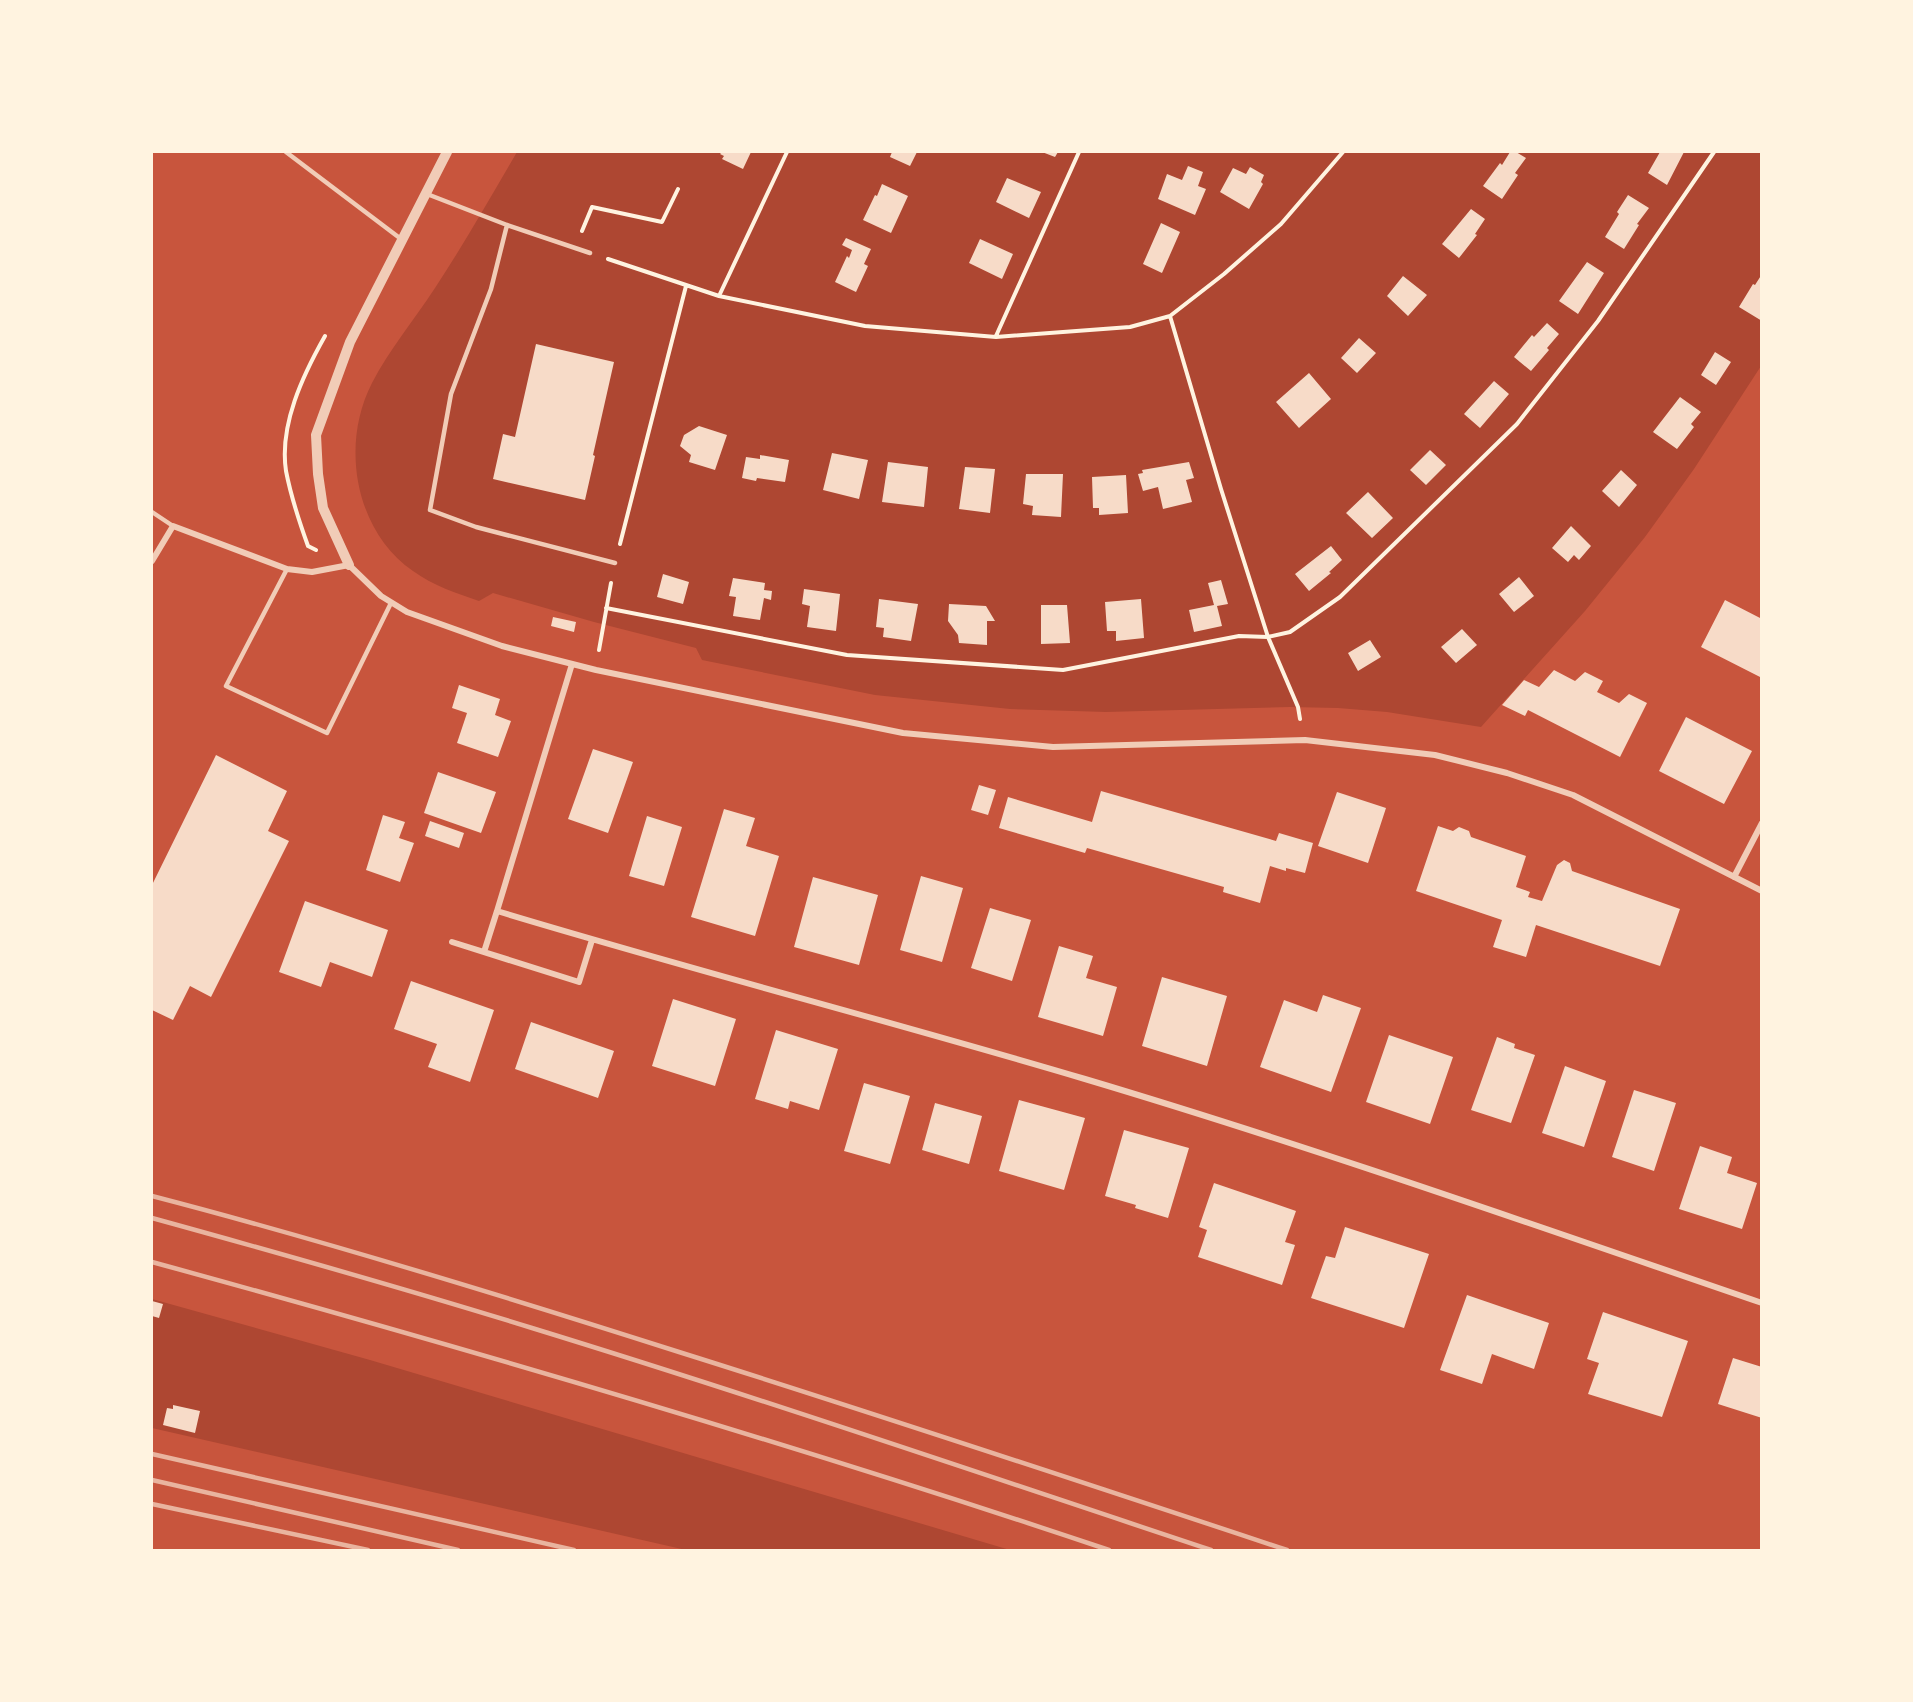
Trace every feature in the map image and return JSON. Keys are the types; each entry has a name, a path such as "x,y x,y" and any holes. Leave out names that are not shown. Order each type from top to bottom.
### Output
{"street":[{"path":"447,152 424,193 403,241 350,342 316,435 323,508 349,565 381,596 407,612 502,646 572,664 903,733 1053,747 1305,740 1435,755 1507,773 1573,795 1761,891"},
{"path":"152,561 173,526 287,569 312,572 349,565"},
{"path":"484,952 572,664"},
{"path":"1734,877 1761,823"},
{"path":"496,911 1085,1079 1320,1152 1761,1303"},
{"path":"452,942 579,982 592,940"}],"lane":[{"path":"286,152 403,241"},
{"path":"424,193 507,225 590,253"},
{"path":"507,225 490,289 451,394 430,510 476,527 615,563"},
{"path":"152,512 173,526"},
{"path":"287,569 226,686 327,733 391,603"}],"path":[{"path":"719,296 787,152"},
{"path":"996,337 1079,152"},
{"path":"590,253 719,296 865,326 996,337 1130,327 1170,316 1224,274 1281,224 1343,152"},
{"path":"606,608 847,655 1064,669 1239,636 1268,638 1290,632 1340,597 1517,424 1598,321 1714,152"},
{"path":"574,248 592,207 662,222 678,189"},
{"path":"603,623 615,563 686,286"},
{"path":"1170,316 1268,638 1298,707"}],"shaded area":[{"path":"517,152 1761,152 1761,366 1694,469 1645,537 1585,611 1481,727 1387,712 1338,708 1290,707 1106,712 1010,709 875,695 702,660 696,648 493,593 479,601 437,585 413,571 393,554 378,533 366,510 359,485 356,459 357,433 362,407 379,371 446,271"},
{"path":"152,1299 370,1360 1010,1550 686,1550 152,1428"}],"building":[{"path":"722,152 751,152 743,169 722,159 724,156 720,154"},
{"path":"892,152 917,152 910,166 890,157"},
{"path":"1042,152 1058,152 1055,157"},
{"path":"1510,152 1516,152 1526,158 1515,173 1518,175 1502,199 1483,186 1500,163 1502,165"},
{"path":"1660,152 1684,152 1667,185 1648,173"},
{"path":"1188,166 1203,172 1198,186 1206,189 1195,215 1158,199 1167,174 1182,180"},
{"path":"1250,167 1264,175 1261,182 1263,184 1249,209 1220,192 1233,168 1246,174"},
{"path":"1007,178 1041,192 1029,218 996,202"},
{"path":"882,184 908,196 891,233 863,220"},
{"path":"1628,195 1649,208 1637,224 1639,225 1624,249 1605,237"},
{"path":"1471,209 1485,219 1475,234 1477,235 1459,258 1442,244"},
{"path":"1161,223 1180,232 1162,273 1143,264"},
{"path":"846,238 871,249 864,264 868,266 856,292 835,282 852,250 842,245"},
{"path":"980,239 1013,254 1002,279 969,263"},
{"path":"1587,262 1604,273 1578,314 1559,301"},
{"path":"1762,274 1762,321 1739,307"},
{"path":"1403,276 1427,295 1408,316 1387,296"},
{"path":"1547,323 1559,334 1531,371 1514,357 1532,335 1534,337"},
{"path":"1359,338 1376,353 1357,373 1341,358"},
{"path":"536,344 614,362 585,500 493,479 503,434 515,437"},
{"path":"1715,352 1731,362 1716,385 1701,375"},
{"path":"1309,373 1331,399 1299,428 1276,402"},
{"path":"1494,381 1509,394 1480,428 1464,414"},
{"path":"1680,397 1701,412 1691,424 1694,427 1677,449 1653,432"},
{"path":"699,426 727,435 715,470 689,462 691,455 680,446 684,435"},
{"path":"1430,450 1446,465 1426,485 1410,470"},
{"path":"832,453 868,460 859,499 823,490"},
{"path":"760,455 789,460 785,482 742,478 746,457 760,459"},
{"path":"888,462 928,467 924,507 882,502"},
{"path":"1189,462 1194,478 1186,480 1192,502 1163,509 1158,487 1143,491 1138,474 1143,473 1142,470"},
{"path":"965,467 995,469 990,513 959,509"},
{"path":"1621,470 1637,485 1619,507 1602,491"},
{"path":"1026,474 1063,474 1061,517 1032,515 1033,506 1023,504"},
{"path":"1126,475 1128,513 1099,515 1099,508 1093,508 1092,477"},
{"path":"1368,492 1393,518 1372,538 1346,513"},
{"path":"1571,526 1591,546 1579,560 1574,555 1568,562 1552,548"},
{"path":"1331,546 1342,560 1329,572 1331,573 1309,591 1295,574"},
{"path":"663,574 689,582 683,604 657,597"},
{"path":"1519,577 1534,596 1514,612 1499,594"},
{"path":"733,578 765,583 764,590 772,591 771,600 764,598 760,620 733,616 736,597 729,596"},
{"path":"1221,580 1228,604 1217,606 1222,626 1194,632 1189,610 1214,605 1208,583"},
{"path":"804,589 840,594 836,631 807,627 810,606 802,604"},
{"path":"879,599 918,604 911,641 883,637 884,628 876,627"},
{"path":"1141,599 1144,638 1116,641 1116,631 1107,631 1105,602"},
{"path":"1725,600 1762,619 1762,678 1701,647"},
{"path":"949,604 986,606 995,621 987,621 987,645 959,643 958,635 948,621"},
{"path":"1041,605 1067,605 1070,643 1041,644"},
{"path":"553,617 576,622 574,632 551,626"},
{"path":"1462,629 1477,645 1456,663 1441,647"},
{"path":"1370,640 1381,657 1358,671 1348,653"},
{"path":"1554,670 1575,681 1585,672 1603,681 1597,692 1619,703 1629,694 1647,703 1620,757 1528,710 1525,716 1502,705 1524,680 1539,687"},
{"path":"459,685 500,699 495,715 511,721 498,757 457,743 467,713 452,708"},
{"path":"1686,717 1752,751 1724,804 1659,771"},
{"path":"593,749 633,762 608,833 568,819"},
{"path":"216,755 287,791 268,831 289,841 211,997 190,986 173,1020 152,1010 152,885"},
{"path":"438,772 496,792 481,833 424,813"},
{"path":"979,785 996,790 988,815 971,810"},
{"path":"1101,791 1276,841 1279,833 1313,843 1305,873 1270,866 1260,903 1223,892 1224,887 1087,848 1085,853 999,828 1008,797 1092,822"},
{"path":"1337,792 1386,808 1368,863 1318,846"},
{"path":"724,809 755,818 746,846 779,856 755,936 691,917"},
{"path":"383,815 405,822 399,838 414,843 400,882 366,870"},
{"path":"647,816 682,827 664,886 629,876"},
{"path":"430,821 464,833 459,848 425,836"},
{"path":"1438,826 1453,831 1459,827 1469,831 1471,837 1526,856 1516,887 1530,892 1528,897 1542,901 1557,865 1564,860 1570,863 1572,871 1680,909 1660,966 1536,925 1526,957 1493,947 1502,920 1416,891"},
{"path":"921,876 963,888 942,962 900,950"},
{"path":"813,877 878,895 859,965 794,947"},
{"path":"305,901 388,930 372,977 330,962 321,987 279,972"},
{"path":"990,908 1031,920 1012,981 971,968"},
{"path":"1059,946 1093,956 1086,978 1117,987 1103,1036 1038,1017"},
{"path":"1162,977 1227,996 1207,1066 1142,1046"},
{"path":"411,981 494,1010 470,1082 428,1067 437,1044 394,1029"},
{"path":"1323,995 1361,1008 1331,1092 1260,1067 1284,1000 1317,1012"},
{"path":"673,999 736,1019 715,1086 652,1066"},
{"path":"531,1022 614,1051 598,1098 515,1069"},
{"path":"776,1030 838,1049 819,1110 790,1101 788,1109 755,1099"},
{"path":"1389,1035 1453,1057 1430,1124 1366,1102"},
{"path":"1497,1037 1515,1044 1514,1048 1535,1055 1511,1123 1471,1110"},
{"path":"1565,1066 1606,1081 1584,1147 1542,1133"},
{"path":"864,1083 910,1096 890,1164 844,1151"},
{"path":"1634,1090 1676,1103 1654,1171 1612,1157"},
{"path":"1019,1100 1085,1118 1064,1190 999,1171"},
{"path":"935,1103 982,1116 969,1164 922,1150"},
{"path":"1124,1130 1189,1148 1168,1218 1105,1196"},
{"path":"1700,1146 1732,1157 1727,1173 1757,1183 1742,1229 1679,1209"},
{"path":"1214,1183 1296,1211 1285,1242 1295,1245 1282,1285 1198,1257 1207,1230 1199,1227"},
{"path":"1345,1227 1429,1254 1404,1328 1311,1298 1326,1256 1335,1258"},
{"path":"1467,1295 1549,1323 1534,1369 1492,1354 1482,1384 1440,1370"},
{"path":"152,1301 163,1304 159,1318 152,1316"},
{"path":"1603,1312 1688,1341 1662,1417 1588,1394 1599,1363 1587,1359"},
{"path":"1733,1358 1762,1367 1762,1418 1718,1404"},
{"path":"173,1405 200,1411 195,1433 163,1425 167,1408 173,1409"}],"railway":[{"path":"152,1196 350,1251 548,1310 908,1425 1287,1550"},
{"path":"152,1218 390,1285 617,1355 1211,1550"},
{"path":"152,1262 393,1329 752,1435 1109,1550"},
{"path":"152,1454 574,1550"},
{"path":"152,1480 458,1550"},
{"path":"152,1504 368,1550"}]}
